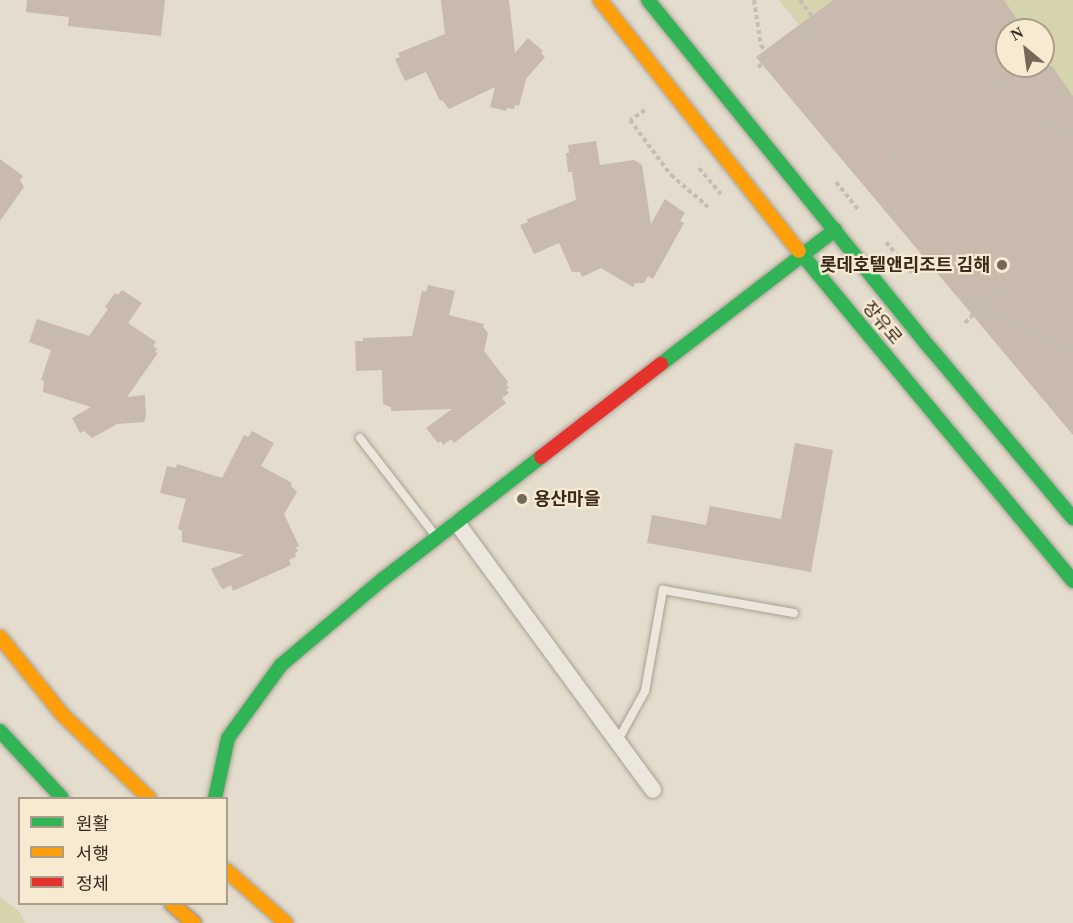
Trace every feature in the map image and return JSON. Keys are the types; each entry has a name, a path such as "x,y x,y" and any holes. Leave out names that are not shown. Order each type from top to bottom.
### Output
{"main road":[{"name":"장유로","path":"600,0 803,256 1073,581"},
{"name":"장유로","path":"648,0 1073,518"},
{"path":"215,797 228,738 281,665 382,580 835,230"},
{"path":"0,637 63,715 147,797"},
{"path":"0,731 26,762 61,797"},
{"path":"228,872 286,923"},
{"path":"174,905 194,923"},
{"path":"187,923 192,905"}],"street":[{"path":"457,523 653,790"}],"lane":[{"path":"360,438 437,538"},
{"path":"617,742 645,691 663,590 794,613"}],"path":[{"path":"754,0 761,45 770,59"},
{"path":"800,0 818,25 981,308 1073,353"},
{"path":"758,67 818,25"},
{"path":"991,89 1005,81 1034,123 1073,137"},
{"path":"645,110 630,120 671,175 708,207"},
{"path":"699,168 721,194"},
{"path":"836,182 858,209"},
{"path":"964,323 1073,211"},
{"path":"886,242 912,273"}],"green space":[{"path":"779,0 833,0 799,25"},
{"path":"1004,0 1073,0 1073,96 1055,71 1055,18 1017,18"},
{"path":"0,897 19,911 25,923 0,923"}],"building":[{"path":"27,0 165,0 161,36 68,26 69,17 26,12"},
{"path":"441,0 509,0 515,53 528,38 543,51 541,53 545,57 526,79 519,106 515,105 514,109 507,108 506,111 490,107 495,87 449,109 442,100 440,101 426,72 405,81 395,59 400,57 398,53 445,34"},
{"name":"롯데호텔앤리조트 김해","path":"833,0 1004,0 1017,18 995,18 995,78 1055,78 1055,70 1073,96 1073,435 756,57"},
{"path":"596,141 600,165 634,160 642,165 651,224 665,199 685,213 680,221 684,223 653,279 648,276 644,283 635,283 633,287 601,268 582,277 580,272 572,272 559,243 534,254 520,225 528,222 527,219 576,200 572,172 568,172 566,153 569,153 568,145"},
{"path":"0,159 23,176 20,180 24,187 0,221"},
{"path":"428,285 455,291 449,315 484,324 483,327 488,333 484,351 508,382 506,384 509,388 506,390 509,393 502,398 506,403 454,443 451,439 443,445 441,441 438,443 426,428 452,409 391,411 391,407 383,404 382,370 356,371 355,341 363,341 363,338 412,336 422,291 426,292"},
{"path":"122,290 142,303 128,323 156,342 153,346 157,349 155,352 158,353 127,397 145,395 146,416 144,422 117,424 92,438 84,431 80,433 72,418 91,407 43,392 44,381 41,380 51,350 29,342 37,319 89,336 108,309 105,307 115,293 118,295"},
{"path":"252,431 274,443 261,466 292,483 291,486 297,492 284,514 299,546 296,547 298,551 295,553 296,557 289,560 291,565 233,591 231,585 223,589 220,586 211,569 244,555 182,542 182,531 178,529 186,499 160,493 167,466 176,468 177,464 222,478 244,435 248,437"},
{"path":"795,443 833,450 811,572 647,543 652,515 706,525 710,506 781,519"}],"traffic: fast":[{"path":"648,0 931,349 1073,518"},
{"path":"661,364 835,230"},
{"path":"799,251 1073,581"},
{"path":"215,797 228,738 281,665 382,580 541,457"},
{"path":"0,731 61,797"}],"traffic: slow":[{"path":"600,0 799,251"},
{"path":"0,637 63,715 148,797"},
{"path":"228,872 286,923"},
{"path":"173,905 194,923"}],"traffic: jam":[{"path":"541,457 661,364"}],"place":[{"name":"롯데호텔앤리조트 김해","path":"1002,265"},
{"name":"용산마을","path":"522,499"}]}
